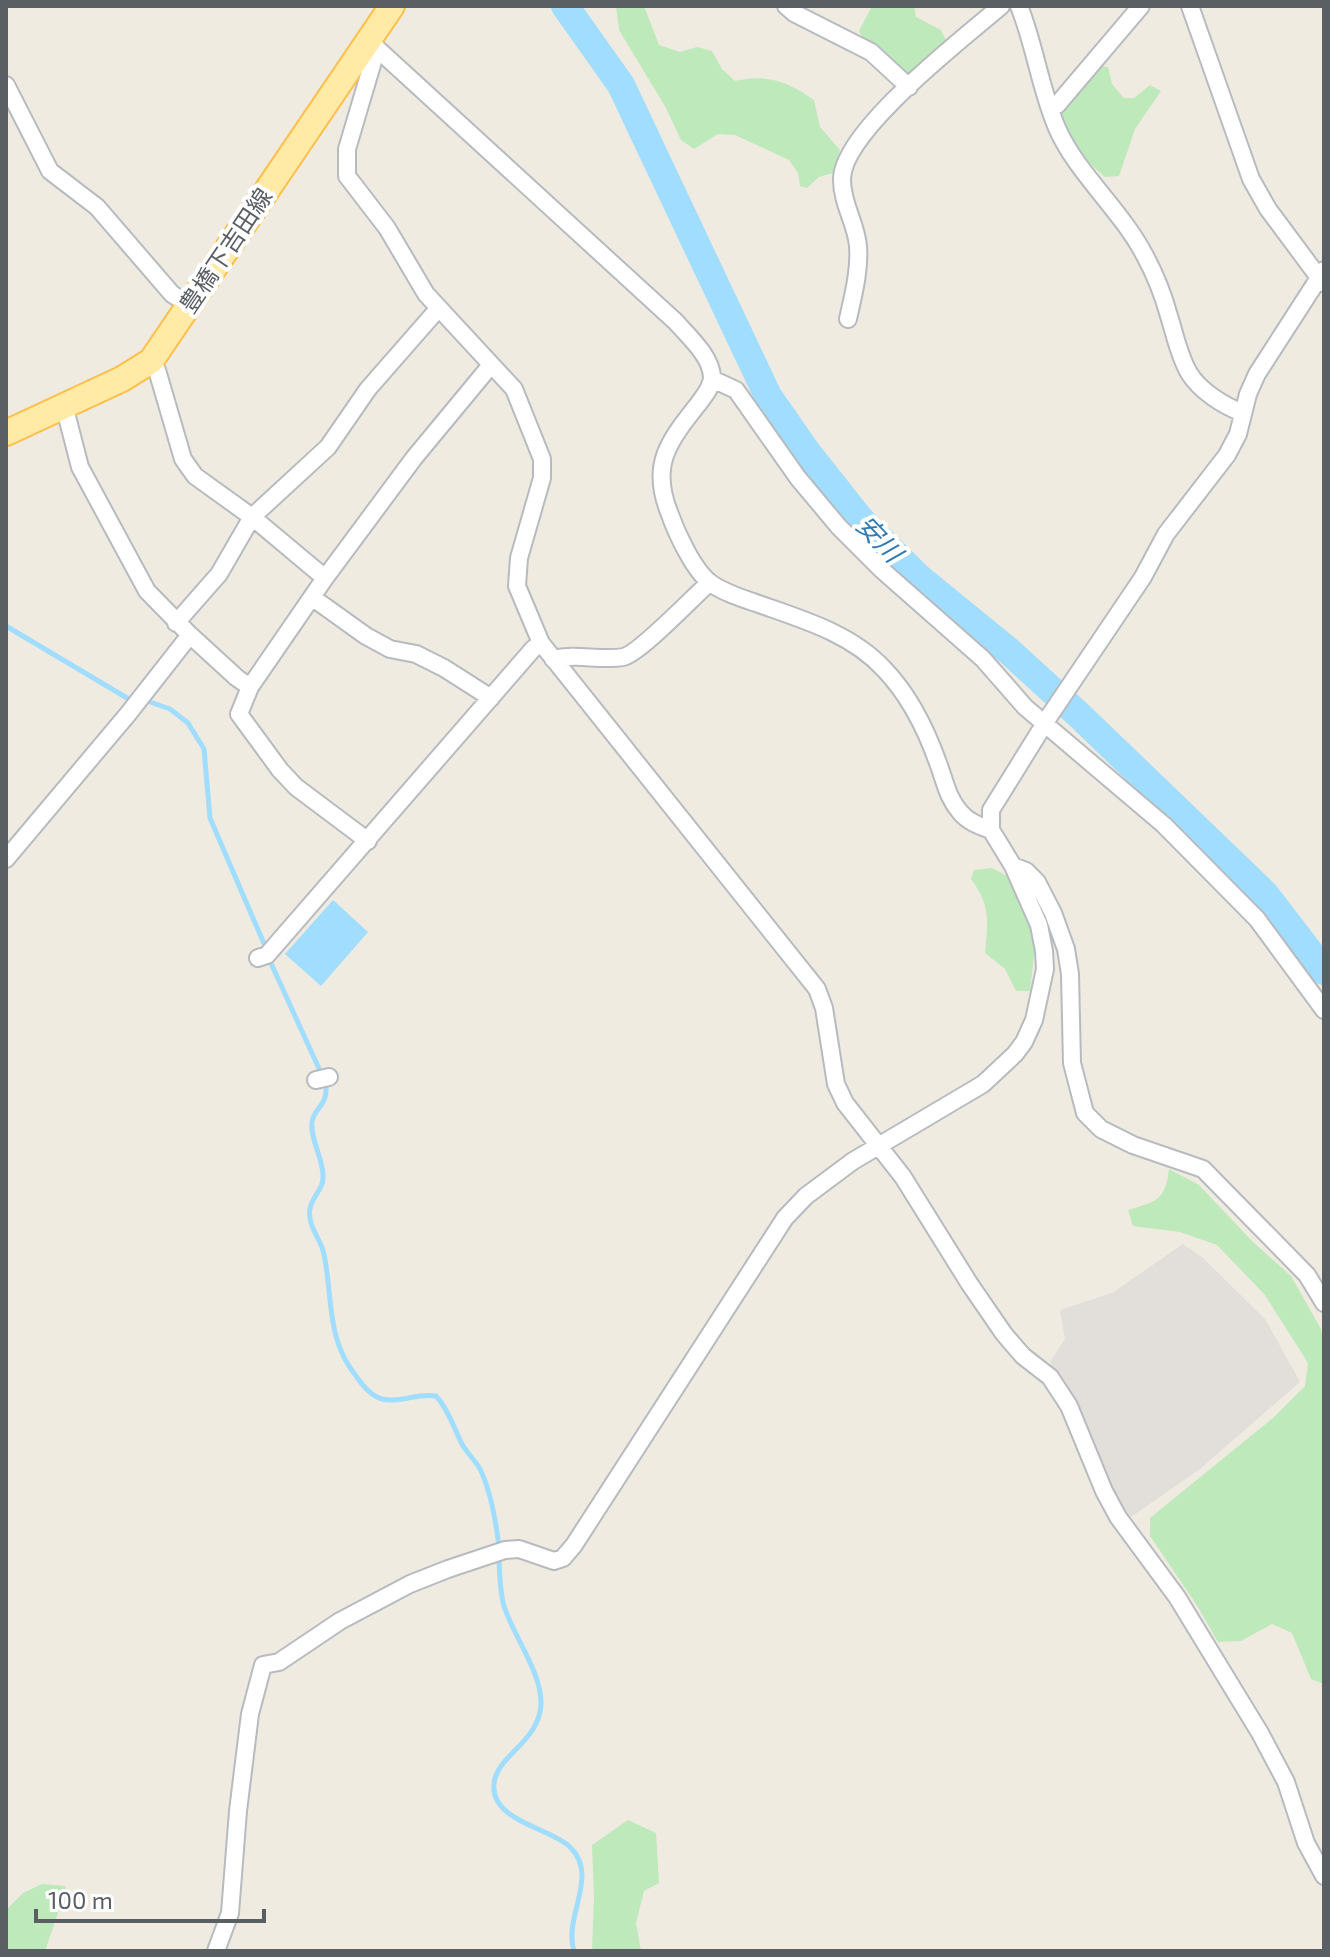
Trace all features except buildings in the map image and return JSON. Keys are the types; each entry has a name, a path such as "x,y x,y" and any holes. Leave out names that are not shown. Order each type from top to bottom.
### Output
{"main road":[{"name":"豊橋下吉田線","path":"6,433 122,379 151,361 373,45 392,6"}],"street":[{"path":"786,6 871,52 909,87"},
{"path":"848,319 858,246 845,204 842,178 852,148 909,87 1001,6"},
{"path":"1019,6 1058,131 1117,210 1142,250 1157,279 1189,373 1201,387 1243,413"},
{"path":"1050,108 1057,105 1141,6"},
{"path":"216,1951 230,1913 250,1714 263,1665 279,1662 340,1621 410,1584 497,1552 519,1549 554,1561 563,1558 785,1218 806,1196 879,1145 983,1084 1024,1042 1037,1007 1045,969 1044,951 1039,925 1013,866 991,830 991,810 1143,577 1166,534 1227,455 1238,434 1257,374 1322,276 1268,209 1251,179 1190,6"},
{"path":"991,830 962,816 949,798 924,729 907,697 884,668 831,631 709,583 682,542 660,485 660,469 665,450 707,392 712,379 709,366 696,344 676,322 373,45 347,149 347,176 387,228 438,309 514,389 542,459 542,478 519,558 517,586 541,643 817,989 824,1008 836,1084 845,1103 879,1145 1004,1334 1023,1356 1050,1377 1069,1406 1118,1517 1177,1597 1260,1733 1286,1782 1306,1843 1324,1876"},
{"path":"6,85 50,171 97,207 172,294 189,305"},
{"path":"176,623 219,574 252,517 328,447 368,389 438,309"},
{"path":"151,361 157,370 183,459 195,476 252,517 325,578"},
{"path":"368,841 296,787 239,714 250,687 325,578 414,458 491,365"},
{"path":"712,379 736,390 798,478 839,527 882,570 983,659 1004,685 1164,825 1257,919 1324,1010"},
{"path":"64,405 80,467 147,591 176,623 250,687"},
{"path":"553,659 628,656 643,646 709,583"},
{"path":"313,598 366,636 390,649 416,654 491,698"},
{"path":"6,859 190,635"},
{"path":"258,958 267,955 541,643"},
{"path":"1013,866 1026,871 1037,882 1066,949 1070,974 1072,1063 1085,1113 1101,1129 1133,1145 1203,1169 1307,1275 1324,1303"}],"shaded area":[{"path":"1183,1244 1203,1258 1265,1319 1300,1382 1200,1469 1131,1517 1112,1491 1077,1402 1050,1362 1065,1339 1060,1310 1112,1293"}],"green space":[{"path":"616,6 644,6 659,45 680,52 697,47 712,51 722,69 735,81 757,78 777,81 814,100 820,127 840,150 833,173 819,177 807,188 800,186 798,173 789,160 735,135 718,134 694,149 681,140 666,108 619,30"},
{"path":"872,6 914,6 916,17 941,30 947,42 914,76 906,77 866,44 859,31"},
{"path":"1099,66 1108,67 1112,84 1124,98 1134,98 1150,85 1161,91 1135,129 1119,176 1105,177 1090,164 1072,141 1059,115"},
{"path":"992,868 1009,877 1026,915 1035,947 1030,991 1016,991 1005,969 985,953 987,914 982,897 971,879 974,870"},
{"path":"1169,1169 1199,1185 1253,1242 1291,1276 1321,1329 1324,1347 1324,1684 1311,1679 1292,1633 1272,1624 1241,1641 1218,1642 1150,1536 1150,1518 1273,1418 1305,1386 1308,1363 1265,1295 1217,1245 1180,1232 1133,1226 1128,1210 1162,1194"},
{"path":"628,1820 656,1833 659,1883 644,1891 636,1923 641,1951 592,1951 592,1845"},
{"path":"42,1884 65,1886 68,1893 61,1904 45,1951 6,1951 6,1910 23,1893"}],"water":[{"path":"333,900 368,932 321,986 285,954"}],"waterway":[{"name":"安川","path":"565,6 621,85 768,396 807,452 860,519 917,576 1010,652 1265,894 1324,971"},
{"path":"6,626 127,698"},
{"path":"150,702 170,709 188,723 204,749 210,818 265,946"},
{"path":"270,961 326,1084 325,1098 312,1122 323,1176 322,1185 311,1204 310,1215 324,1254 332,1318 340,1348 361,1382 377,1397 391,1400 436,1396 487,1485 497,1530 504,1606 532,1666 541,1702 534,1728 497,1774 495,1797 511,1815 561,1840 578,1858 582,1883 573,1924 574,1951"}]}
